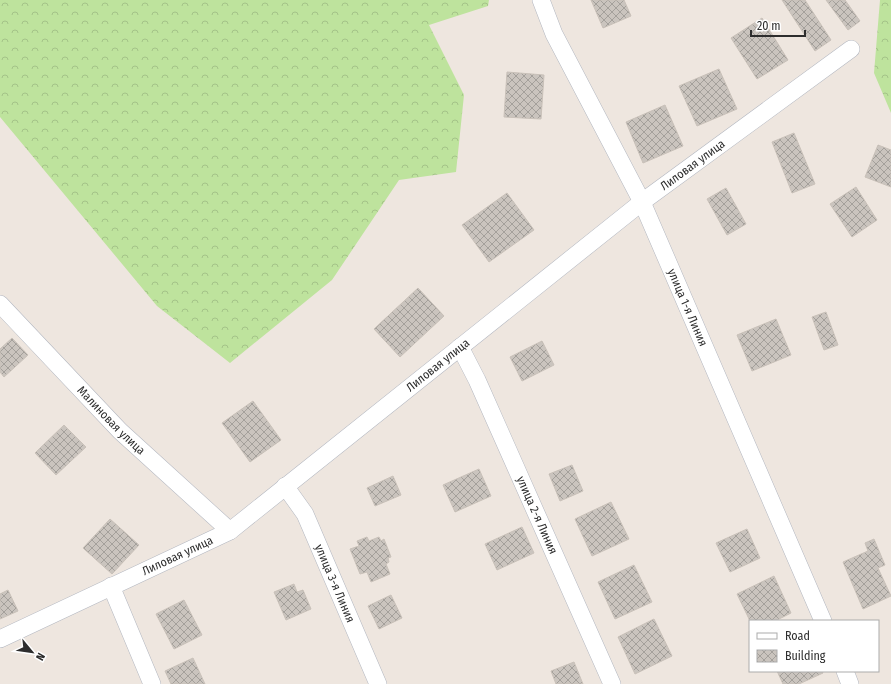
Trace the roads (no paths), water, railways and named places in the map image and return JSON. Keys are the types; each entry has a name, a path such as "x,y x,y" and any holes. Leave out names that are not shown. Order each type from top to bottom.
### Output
{"lane":[{"name":"улица 1-я Линия","path":"541,0 554,34 642,202 823,620"},
{"name":"Лиловая улица","path":"0,639 230,530 642,202 851,49"},
{"name":"Малиновая улица","path":"0,304 120,431 230,530"},
{"name":"улица 2-я Линия","path":"460,347 477,380 612,684"},
{"name":"улица 3-я Линия","path":"285,486 305,514 378,684"},
{"path":"111,586 152,684"},
{"path":"845,672 850,684"}]}
